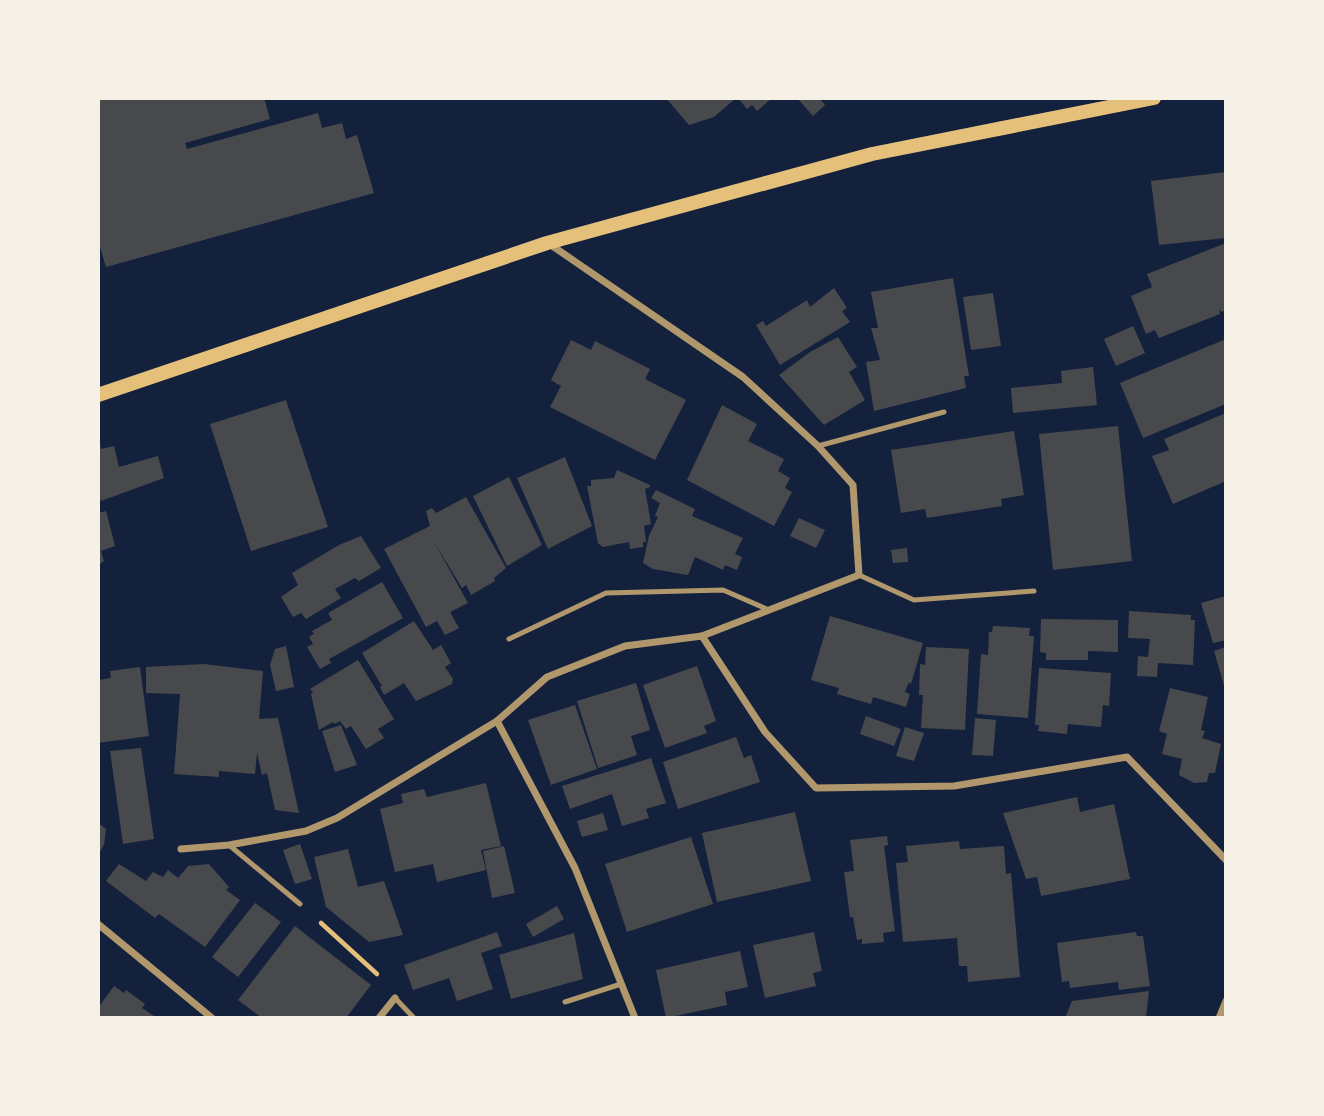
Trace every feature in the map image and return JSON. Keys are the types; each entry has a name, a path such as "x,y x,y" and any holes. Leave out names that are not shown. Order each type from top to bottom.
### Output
{"main road":[{"path":"98,395 547,243 872,154 1154,98"}],"street":[{"path":"181,849 229,845 306,831 337,818 497,721 547,677 625,646 702,636 859,575 853,485 818,446 743,377 547,243"},
{"path":"702,636 765,732 816,788 954,786 1127,757 1226,860"},
{"path":"497,721 575,868 635,1018"},
{"path":"98,924 212,1018"},
{"path":"379,1018 395,998"},
{"path":"1219,1018 1226,1000"}],"lane":[{"path":"818,446 944,412"},
{"path":"859,575 914,600 1034,591"},
{"path":"509,639 606,593 723,590 769,610"},
{"path":"229,845 300,904"},
{"path":"565,1002 621,984"},
{"path":"395,998 414,1018"}],"path":[{"path":"300,904 383,979 395,998"}],"building":[{"path":"98,98 264,98 270,119 185,143 187,149 318,113 322,128 342,123 346,139 357,135 374,193 106,267 98,240"},
{"path":"666,98 736,98 714,117 689,125"},
{"path":"738,98 772,98 757,111 752,105 747,109"},
{"path":"797,98 819,98 825,105 813,116"},
{"path":"1226,172 1226,238 1159,245 1151,181"},
{"path":"1226,243 1226,310 1221,312 1219,308 1220,314 1159,338 1155,330 1146,334 1131,296 1152,287 1147,274"},
{"path":"953,278 969,376 964,376 966,388 874,411 866,362 880,360 871,328 878,328 871,292"},
{"path":"834,288 847,308 842,311 850,322 780,365 756,325 763,321 766,326 807,300 810,307"},
{"path":"993,293 1001,346 971,350 963,297"},
{"path":"1133,326 1145,353 1116,366 1104,339"},
{"path":"838,337 857,367 849,372 865,400 824,425 779,375 810,352"},
{"path":"1226,339 1226,404 1143,438 1120,383"},
{"path":"571,340 591,350 595,341 650,369 645,379 686,400 655,460 550,407 561,386 551,380"},
{"path":"1093,367 1097,405 1013,413 1011,388 1062,383 1061,371"},
{"path":"286,400 328,527 251,551 210,424"},
{"path":"722,405 757,424 748,441 784,459 778,471 790,478 785,488 792,492 774,526 687,480"},
{"path":"1226,413 1226,481 1173,504 1152,456 1169,450 1164,439"},
{"path":"1118,426 1132,561 1053,570 1039,434"},
{"path":"1014,431 1024,495 1001,499 1002,506 927,518 925,509 901,513 891,450"},
{"path":"99,440 101,449 114,446 119,467 158,456 164,478 101,501 98,493"},
{"path":"565,457 592,526 548,549 517,478"},
{"path":"617,470 650,485 645,489 651,524 644,526 646,542 643,542 643,547 630,549 629,542 603,547 598,543 587,486 591,486 591,480 614,478"},
{"path":"509,477 542,545 507,566 473,496"},
{"path":"656,490 695,509 692,516 743,538 735,554 742,557 737,570 725,565 723,570 695,557 688,575 653,569 643,563 649,536 658,517 655,516 660,503 651,498"},
{"path":"466,497 506,568 494,578 495,581 471,595 466,585 462,588 434,542 468,603 450,612 459,628 445,635 437,621 426,627 384,549 430,526 426,511 432,508 436,513"},
{"path":"106,511 115,546 101,551 104,561 98,565 98,513"},
{"path":"799,518 825,530 816,548 790,536"},
{"path":"361,536 381,568 359,581 355,578 335,589 341,598 306,619 301,613 293,617 281,597 298,585 292,573 339,545"},
{"path":"907,548 908,562 893,563 891,550"},
{"path":"382,582 403,618 329,659 331,663 320,669 307,647 313,644 309,637 314,634 312,631 332,620 328,613"},
{"path":"1226,596 1226,640 1213,643 1201,603"},
{"path":"1129,611 1191,615 1191,620 1195,620 1193,665 1158,663 1157,677 1137,676 1138,656 1148,657 1150,639 1128,638"},
{"path":"830,616 923,643 911,684 909,682 905,692 910,694 906,707 873,697 871,704 837,694 839,688 811,680"},
{"path":"1041,619 1118,620 1118,652 1088,651 1088,660 1046,660 1046,653 1040,652"},
{"path":"414,621 433,650 441,645 451,663 445,667 453,679 452,684 416,701 404,683 384,695 380,687 382,686 362,653"},
{"path":"993,626 1030,628 1029,636 1034,636 1028,718 977,714 981,654 988,655 989,632 992,632"},
{"path":"286,646 294,687 276,691 270,665 275,649"},
{"path":"926,647 969,649 965,730 921,728 923,695 919,695 920,664 925,665"},
{"path":"1226,647 1226,688 1225,689 1214,651"},
{"path":"358,660 394,719 378,729 384,738 366,749 351,726 346,729 340,721 319,730 311,694 313,692 310,689"},
{"path":"204,664 263,671 259,719 278,718 299,813 275,810 267,773 262,775 257,753 255,774 219,771 219,777 174,774 180,694 146,693 146,667"},
{"path":"697,666 716,721 704,726 707,733 665,748 643,685"},
{"path":"140,667 149,736 98,743 98,680 111,678 110,671"},
{"path":"1039,668 1111,673 1109,706 1103,705 1101,727 1068,724 1067,734 1038,731 1039,725 1035,725"},
{"path":"636,683 650,730 631,736 637,755 598,768 577,701"},
{"path":"1170,688 1208,697 1201,730 1205,731 1202,738 1221,744 1215,773 1209,773 1207,782 1194,783 1179,775 1182,759 1162,754 1167,734 1159,731"},
{"path":"575,705 597,769 551,785 528,720"},
{"path":"866,716 901,729 894,746 860,734"},
{"path":"975,718 996,720 993,756 972,755"},
{"path":"341,725 357,765 335,772 322,731"},
{"path":"905,727 924,733 914,761 896,756"},
{"path":"736,737 744,758 751,755 760,782 678,809 663,762"},
{"path":"141,748 154,839 123,844 110,751"},
{"path":"651,758 666,803 646,809 649,818 622,826 612,794 570,809 562,786"},
{"path":"486,783 501,846 481,850 486,870 437,882 433,864 395,872 380,809 403,803 401,794 424,789 427,797"},
{"path":"1077,797 1080,812 1114,804 1130,879 1041,896 1037,877 1026,879 1003,813"},
{"path":"795,812 811,881 717,902 702,833"},
{"path":"603,813 608,830 582,837 577,821"},
{"path":"98,823 106,829 104,845 98,854"},
{"path":"887,836 888,845 884,846 895,931 883,933 884,942 862,944 862,939 857,940 853,917 850,917 844,872 854,871 850,840"},
{"path":"691,837 713,904 627,932 605,864"},
{"path":"959,841 960,849 1004,846 1006,874 1011,873 1020,977 968,982 967,966 959,966 957,938 903,942 896,863 908,862 906,846"},
{"path":"300,844 312,879 295,884 283,850"},
{"path":"504,846 515,893 492,898 483,851"},
{"path":"348,849 358,887 384,881 403,935 369,942 326,907 314,857"},
{"path":"119,864 146,881 153,872 163,877 168,870 178,878 188,866 209,864 229,887 226,890 240,900 205,947 159,914 155,918 106,881"},
{"path":"255,903 281,922 238,977 212,957"},
{"path":"557,906 564,919 533,937 526,924"},
{"path":"295,926 371,985 346,1018 262,1018 238,1000"},
{"path":"497,932 502,946 481,953 493,989 457,1001 449,978 413,990 404,965"},
{"path":"814,932 822,971 813,973 816,986 765,998 753,945"},
{"path":"1136,932 1137,936 1143,936 1150,986 1119,990 1118,982 1070,988 1069,981 1062,982 1057,943"},
{"path":"574,933 583,979 511,999 499,955"},
{"path":"740,951 748,987 725,992 727,1005 666,1018 656,970"},
{"path":"114,986 124,993 126,990 145,1004 142,1008 157,1018 98,1018 98,1008"},
{"path":"1149,991 1146,1018 1065,1018 1072,1001"}]}
